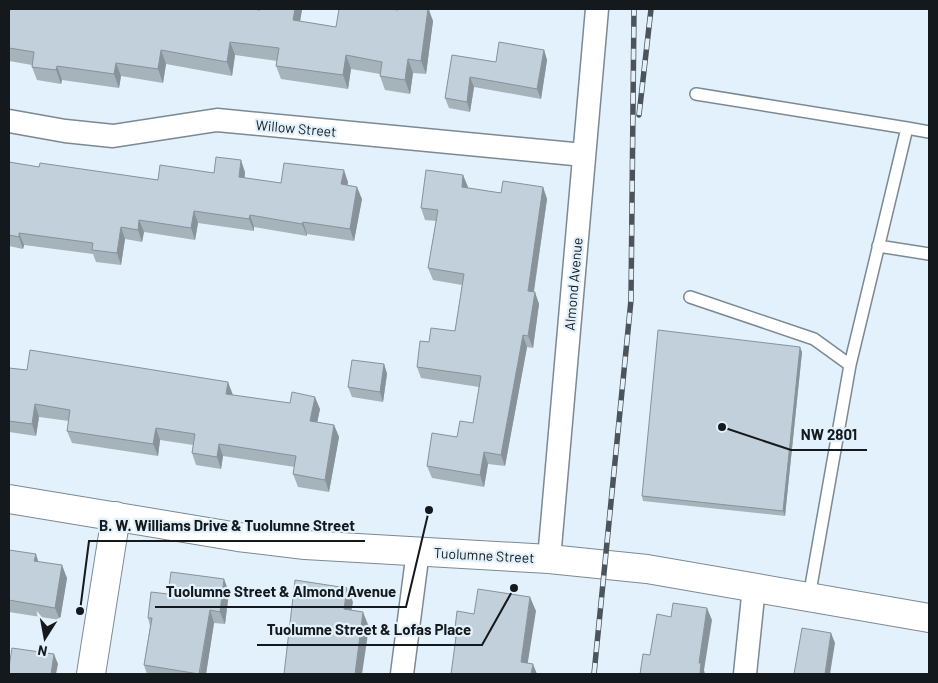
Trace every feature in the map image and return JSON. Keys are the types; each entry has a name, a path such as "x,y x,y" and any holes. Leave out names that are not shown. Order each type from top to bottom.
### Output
{"main road":[{"name":"Tuolumne Street","path":"9,499 238,537 306,545 549,559 647,569 929,618"},
{"path":"91,674 116,516"}],"street":[{"name":"Almond Avenue","path":"549,559 597,9"},
{"name":"Willow Street","path":"9,121 65,131 113,136 217,120 584,155"},
{"path":"402,674 418,551"},
{"path":"745,674 754,587"}],"lane":[{"path":"696,94 929,132"},
{"path":"809,597 850,365 907,128"},
{"path":"878,246 929,254"},
{"path":"690,297 814,339 850,365"}],"building":[{"path":"9,9 295,9 293,20 336,27 339,9 428,9 421,61 408,59 405,80 380,76 382,62 346,55 343,75 276,66 279,48 230,42 227,62 161,50 158,69 116,63 114,74 57,66 56,70 32,67 34,52 9,48"},
{"path":"499,42 544,50 537,89 470,77 467,102 445,98 452,55 496,62"},
{"path":"216,157 241,160 239,177 281,183 284,163 344,170 341,184 357,187 350,229 303,222 302,224 250,215 249,219 194,211 191,228 139,220 138,230 121,227 117,253 92,250 93,243 19,233 19,237 9,235 9,162 39,167 40,163 158,180 160,165 214,173"},
{"path":"426,170 463,175 462,187 501,193 503,181 543,187 528,291 535,292 528,336 523,335 501,455 484,452 480,475 427,466 432,433 457,437 460,421 473,423 481,376 417,367 420,341 429,342 431,328 455,331 464,274 428,268 438,210 421,208"},
{"path":"658,330 800,347 783,511 642,496"},
{"path":"30,350 228,382 226,394 290,403 292,392 315,397 310,421 334,425 325,480 293,474 296,456 219,444 217,457 192,453 195,434 156,428 153,444 67,431 70,410 35,404 32,424 9,421 9,368 27,370"},
{"path":"352,360 384,364 380,392 348,387"},
{"path":"9,550 36,554 34,561 62,565 55,608 9,600"},
{"path":"171,572 224,579 220,612 210,610 199,674 144,665 152,618 148,618 151,592 168,594"},
{"path":"295,580 347,588 344,609 363,612 355,674 284,674"},
{"path":"478,589 530,597 521,662 533,664 531,674 451,674 457,611 474,614"},
{"path":"673,603 707,608 699,663 701,663 700,674 640,674 643,654 650,655 657,614 671,617"},
{"path":"802,628 831,633 825,674 794,674"},
{"path":"12,648 54,654 51,674 9,674"}],"railway":[{"path":"594,674 631,300 634,9"},
{"path":"639,115 651,9"}],"place":[{"name":"NW 2801","path":"722,427"},
{"name":"Tuolumne Street & Almond Avenue","path":"429,510"},
{"name":"Tuolumne Street & Lofas Place","path":"514,588"},
{"name":"B. W. Williams Drive & Tuolumne Street","path":"80,611"}]}
